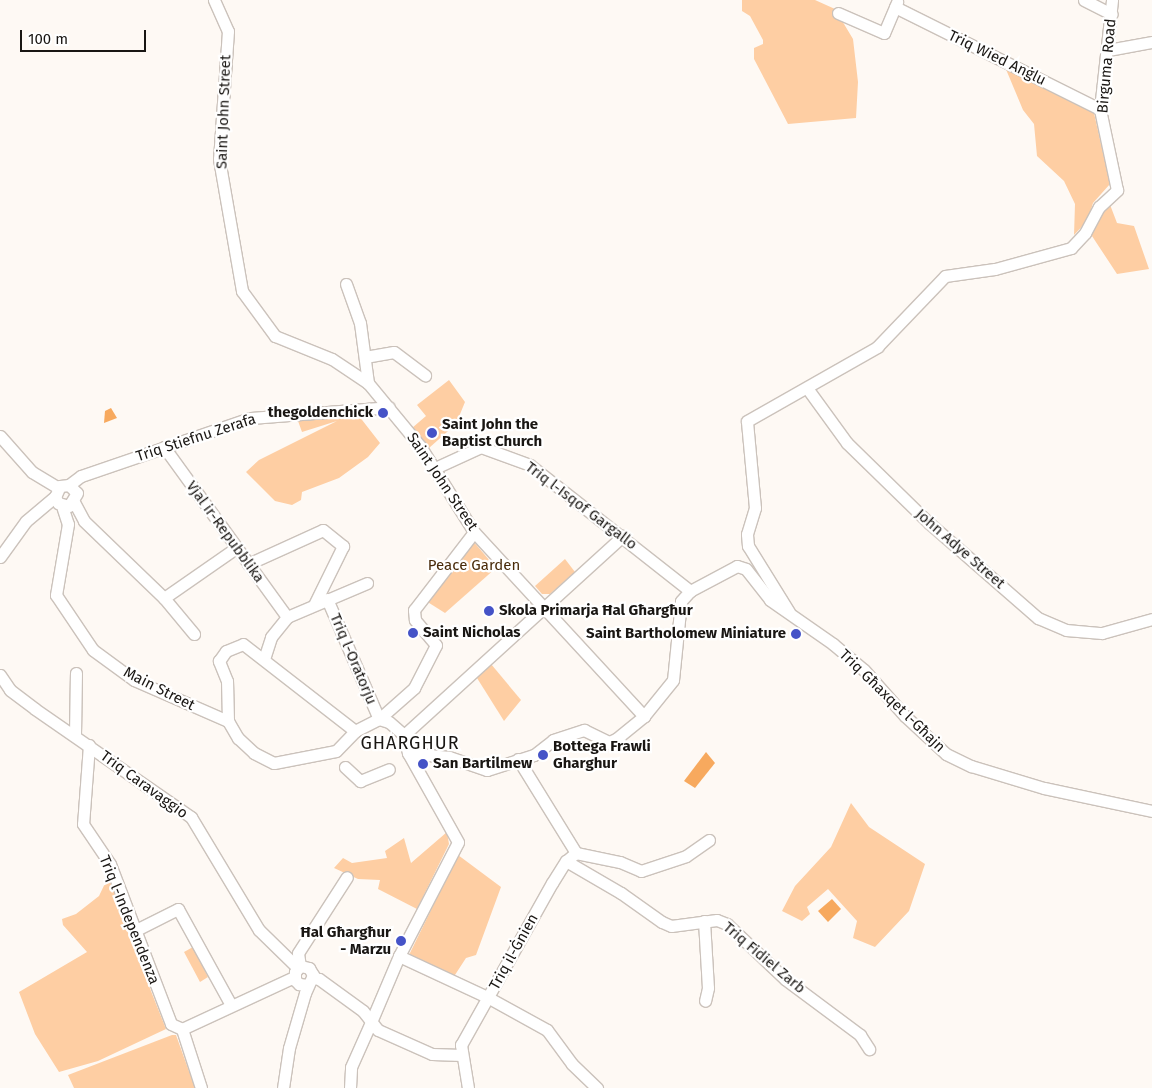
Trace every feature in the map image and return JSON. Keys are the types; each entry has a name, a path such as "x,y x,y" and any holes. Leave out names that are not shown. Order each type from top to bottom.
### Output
{"street":[{"name":"Saint John Street","path":"214,0 228,31 219,159 242,291 275,336 332,358 368,383 389,407 435,468 474,532 644,716"},
{"path":"1084,0 1112,14"},
{"name":"Birguma Road","path":"807,388 877,347 945,276 995,269 1071,248 1090,226 1099,206 1117,190 1100,109 1112,14 1112,0"},
{"path":"838,13 884,33 896,4"},
{"name":"Triq Wied Anġlu","path":"896,4 1100,109"},
{"path":"1108,50 1152,42"},
{"path":"346,284 360,322 368,383"},
{"path":"364,357 394,352 424,375"},
{"path":"791,616 780,592 748,546 747,534 756,508 746,421 770,406 807,388"},
{"name":"John Adye Street","path":"807,388 847,443 929,524 1038,618 1066,630 1102,633 1152,620"},
{"name":"Triq Stiefnu Zerafa","path":"61,490 81,476 250,418 389,407"},
{"path":"0,436 32,472 61,490 77,493 74,502 84,521 164,598 194,634"},
{"name":"Vjal ir-Repubblika","path":"164,447 287,616"},
{"name":"Triq l-Isqof Gargallo","path":"435,468 481,447 530,465 623,536 690,591"},
{"path":"61,490 62,506 74,502"},
{"path":"0,557 26,521 61,490"},
{"name":"Main Street","path":"62,506 68,524 56,595 92,650 134,680 228,721"},
{"path":"248,564 323,530 343,546 315,603"},
{"path":"356,731 243,644 226,651 219,661 227,681 228,721 238,738 262,760 285,762 336,751 356,731 379,719 420,680 436,645 415,620 414,610 474,532"},
{"path":"404,735 623,536"},
{"path":"164,598 236,548"},
{"name":"Triq Għaxqet l-Għajn","path":"690,591 737,566 746,569 770,600 833,644 864,670 905,716 946,754 971,766 1044,788 1152,811"},
{"path":"264,659 270,638 287,616 367,583"},
{"path":"408,754 449,757 487,770 534,755 553,740 584,730 609,742 644,716 673,680 681,601 690,591"},
{"name":"Triq l-Oratorju","path":"328,599 379,719"},
{"path":"75,735 76,673"},
{"name":"Triq Caravaggio","path":"0,675 10,690 191,817 259,930 297,970 311,970 310,981"},
{"path":"350,1088 351,1067 399,956 458,842 408,754 404,735 389,722 379,719"},
{"name":"Triq l-Independenza","path":"89,745 83,824 110,864 171,1024 182,1029 201,1088"},
{"path":"518,759 576,853 620,862 641,871 686,856 709,840"},
{"path":"345,767 360,781 389,769"},
{"name":"Triq il-Ġnien","path":"462,1055 460,1046 566,861 576,853"},
{"name":"Triq Fidiel Zarb","path":"566,861 621,893 662,922 672,926 717,920 727,924 785,979 860,1035 870,1049"},
{"path":"347,877 298,953 297,970 299,984 319,979 363,1011 378,1030 432,1054 462,1055 468,1088"},
{"path":"136,930 178,909 231,1005"},
{"path":"704,921 708,988 705,1001"},
{"path":"399,956 489,998 547,1030 572,1064 597,1088"},
{"path":"182,1029 297,970"},
{"path":"283,1088 289,1048 310,981"}],"green space":[{"path":"742,0 815,0 835,9 853,39 858,82 856,118 788,124 754,59 754,48 763,44 763,40 750,16 742,11"},
{"path":"1005,67 1094,113 1110,184 1093,203 1088,220 1074,235 1075,204 1064,181 1037,156 1034,124 1023,110"},
{"path":"1109,202 1117,223 1134,226 1149,269 1117,274 1090,233 1095,215"},
{"path":"449,380 465,402 456,424 429,448 412,428 426,416 417,405"},
{"path":"359,416 380,443 368,457 339,478 302,492 301,500 292,505 275,501 246,472 259,460 337,421 302,432 298,421"},
{"name":"Peace Garden","path":"473,541 496,568 445,613 426,601"},
{"path":"565,559 575,572 550,594 542,594 535,586"},
{"path":"491,664 521,700 504,721 477,678"},
{"path":"851,803 869,827 925,864 909,911 875,947 853,938 857,921 828,889 807,907 810,914 802,921 782,911 795,886 831,847"},
{"path":"447,832 449,844 417,909 378,889 380,880 358,879 334,868 343,858 352,863 387,858 385,851 404,838 411,863"},
{"path":"458,855 501,887 476,955 466,958 453,978 409,955"},
{"path":"110,873 124,909 119,910 166,1029 98,1061 59,1072 35,1034 19,992 87,952 63,925 62,919 76,914 99,896"},
{"path":"193,947 208,977 200,982 184,952"},
{"path":"176,1035 195,1088 74,1088 68,1075"}],"shaded area":[{"path":"111,408 117,418 104,423 105,411"},
{"path":"706,752 715,763 695,788 684,781"},
{"path":"832,899 841,909 828,922 818,911"}],"place":[{"name":"thegoldenchick","path":"383,413"},
{"name":"Saint John the Baptist Church","path":"432,433"},
{"name":"Skola Primarja Ħal Għargħur","path":"489,611"},
{"name":"Saint Nicholas","path":"413,633"},
{"name":"Saint Bartholomew Miniature","path":"796,634"},
{"name":"Bottega Frawli Gharghur","path":"543,755"},
{"name":"San Bartilmew","path":"423,764"},
{"name":"Ħal Għargħur - Marzu","path":"401,941"}],"district":[{"name":"GHARGHUR","path":"410,743"}]}
